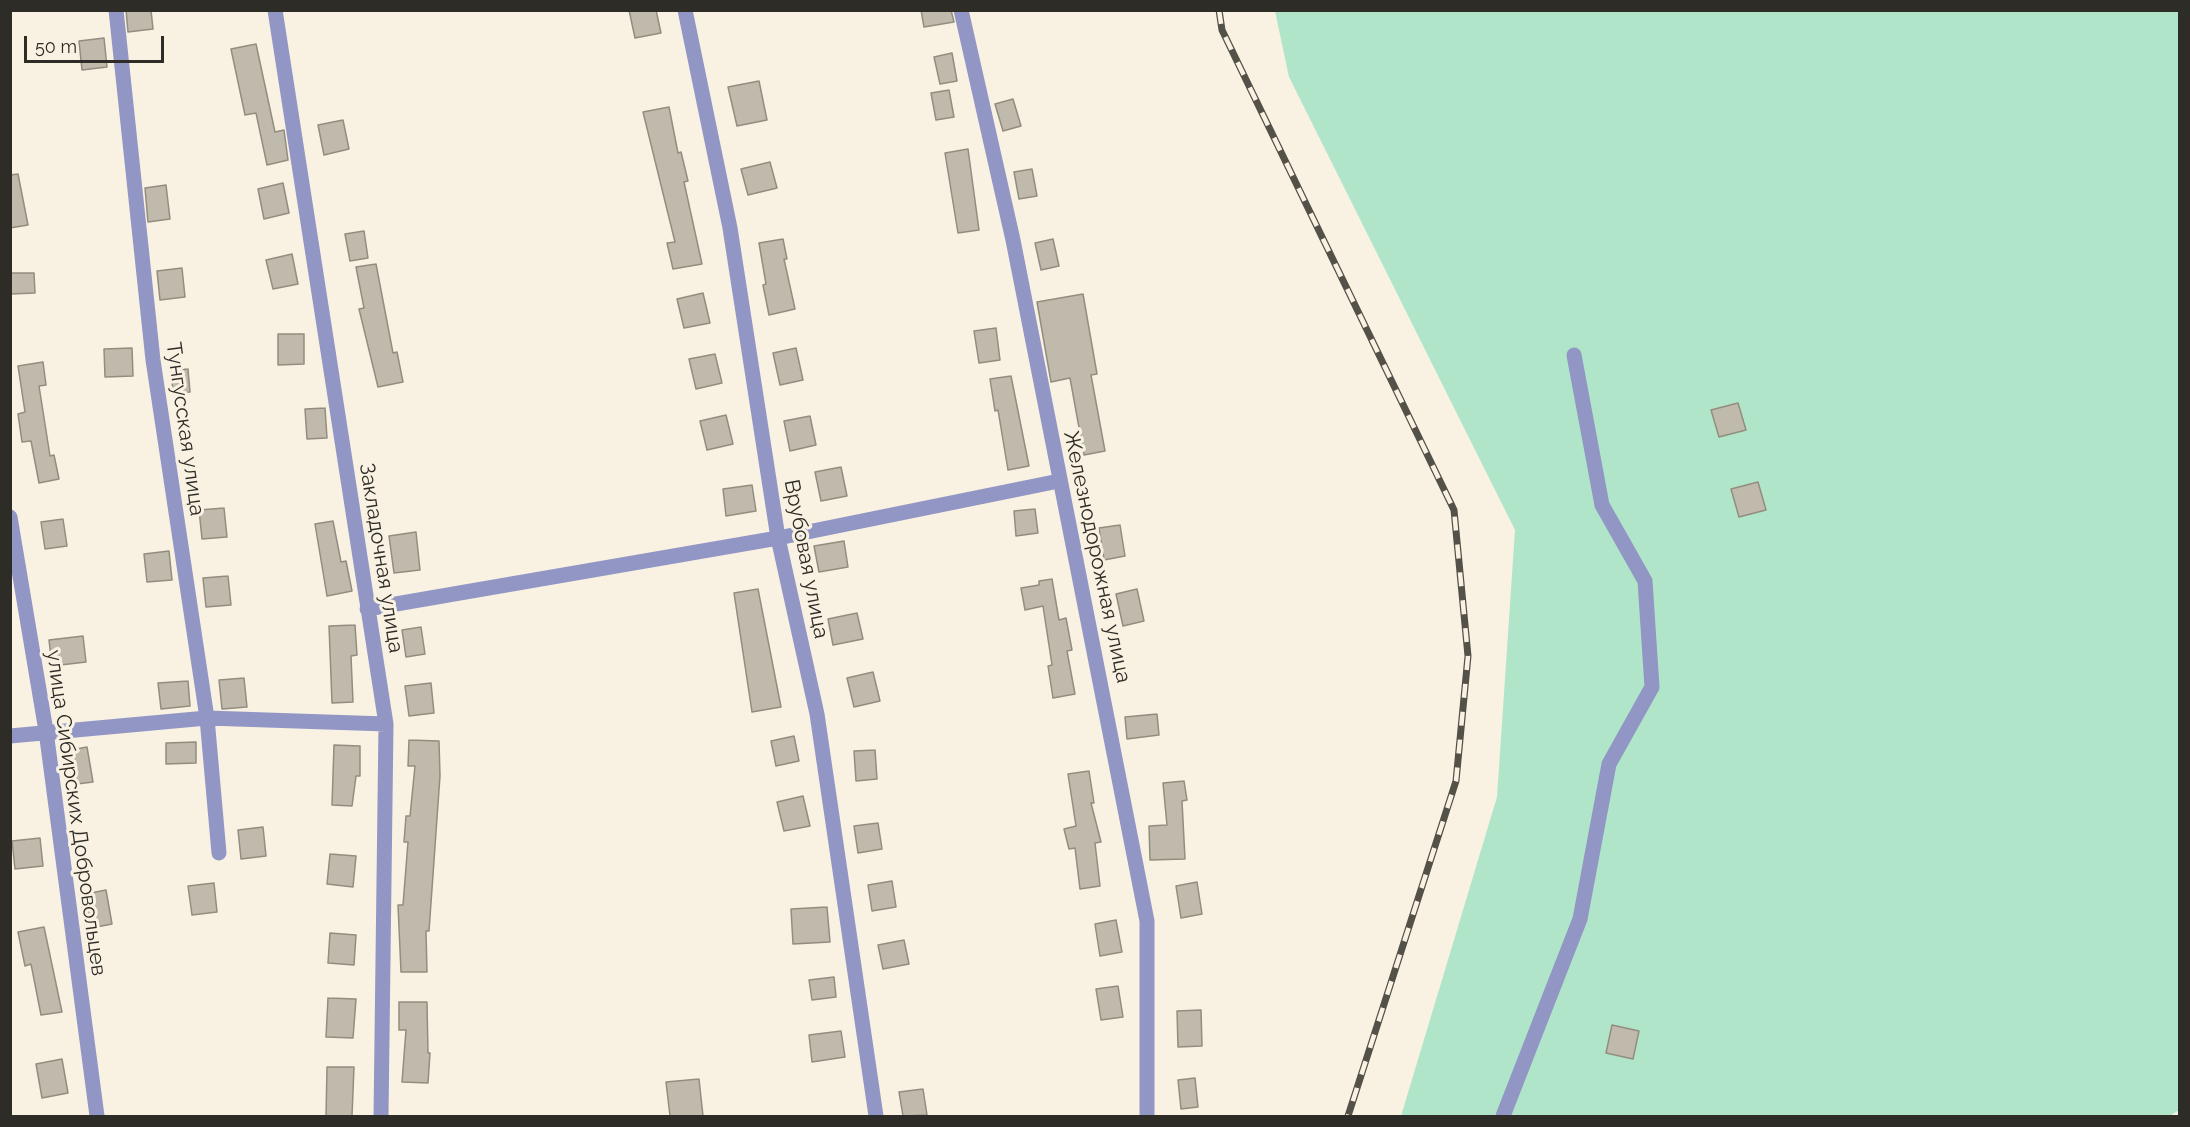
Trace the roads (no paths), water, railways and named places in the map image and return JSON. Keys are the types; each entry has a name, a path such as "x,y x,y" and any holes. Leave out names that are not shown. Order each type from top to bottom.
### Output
{"street":[{"name":"Тунгусская улица","path":"116,10 153,360 207,718 219,853"},
{"name":"Закладочная улица","path":"275,10 386,724 381,1116"},
{"name":"Врубовая улица","path":"685,10 730,228 778,538 817,714 876,1116"},
{"name":"Железнодорожная улица","path":"961,10 1012,240 1059,481 1118,763 1147,921 1147,1116"},
{"path":"1503,1116 1580,919 1610,764 1652,687 1646,581 1602,505 1574,355"},
{"path":"367,609 778,538 1059,481"},
{"name":"улица Сибирских Добровольцев","path":"10,517 46,731 97,1116"},
{"path":"10,736 207,718 386,724"}],"railway":[{"path":"1219,10 1222,30 1454,510 1468,656 1456,781 1348,1116"}]}
